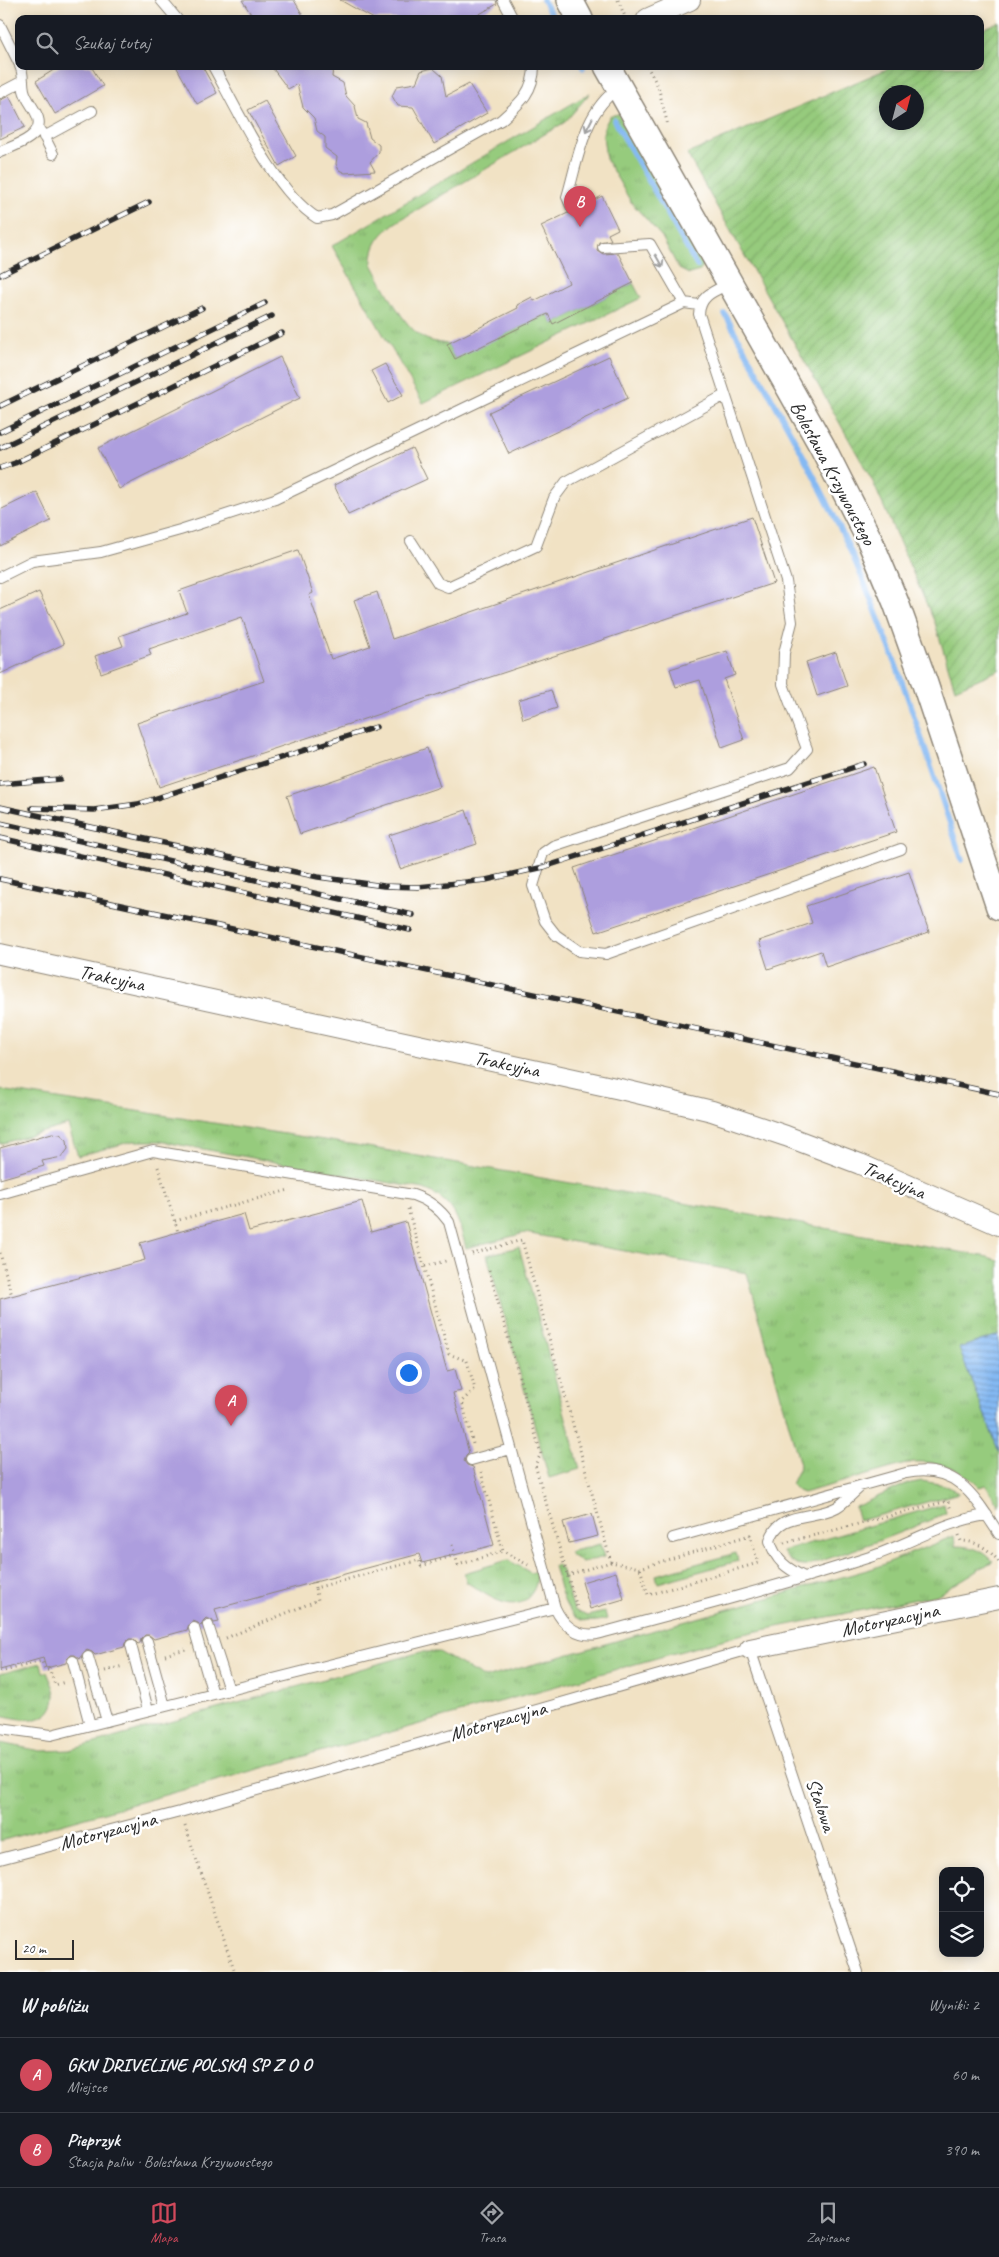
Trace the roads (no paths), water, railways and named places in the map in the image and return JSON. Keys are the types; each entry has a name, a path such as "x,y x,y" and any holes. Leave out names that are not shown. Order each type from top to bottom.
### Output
{"street":[{"path":"570,0 578,15"},
{"path":"656,15 690,0"},
{"name":"Bolesława Krzywoustego","path":"609,70 728,284 822,446 870,541 896,603 999,907"},
{"name":"Trakcyjna","path":"0,954 620,1089 712,1111 860,1164 999,1225"},
{"name":"Motoryzacyjna","path":"750,1649 999,1598"}],"lane":[{"path":"161,0 174,15"},
{"path":"503,0 511,15"},
{"path":"0,25 15,55"},
{"path":"21,70 24,90 39,119 39,127 53,154"},
{"path":"215,70 272,171 303,210 317,218 332,215 501,120 521,102 534,81 534,70"},
{"path":"0,93 24,81"},
{"path":"572,208 567,197 587,126 609,94 619,88"},
{"path":"44,137 92,111"},
{"path":"0,152 32,136 39,127"},
{"path":"603,247 650,244 684,303"},
{"path":"728,284 706,295 699,305 701,324 786,581 792,622 784,653 783,684 807,750 790,768 553,846 543,853 533,886 545,921 556,935 579,951 606,954 901,849"},
{"path":"0,577 32,561 101,552 180,530 275,500 684,303 699,305"},
{"path":"411,541 438,583 448,588 536,546 554,498 566,482 725,395"},
{"path":"0,1194 153,1151 420,1198 441,1211 449,1222 555,1608 566,1624 578,1633 592,1635 804,1577 872,1556 955,1522 987,1515"},
{"path":"471,1460 511,1449"},
{"path":"673,1538 906,1473 934,1471 961,1483 973,1495 999,1534"},
{"path":"804,1577 786,1568 779,1562 772,1547 772,1535 778,1525 784,1521 836,1508 860,1487"},
{"path":"0,1728 51,1735 555,1608"},
{"path":"208,1624 229,1690"},
{"path":"194,1628 213,1694"},
{"path":"147,1641 165,1706"},
{"path":"131,1646 148,1710"},
{"name":"Motoryzacyjna","path":"0,1860 180,1812 750,1649"},
{"name":"Stalowa","path":"750,1649 858,1972"},
{"path":"88,1657 107,1721"},
{"path":"73,1661 90,1725"}],"water":[{"path":"999,1335 999,1452 959,1348"}],"waterway":[{"path":"543,0 552,15"},
{"path":"614,120 697,266"},
{"path":"725,314 818,483 863,580 894,659 962,860"}],"railway":[{"path":"0,275 149,202"},
{"path":"0,432 265,303"},
{"path":"0,406 202,308"},
{"path":"0,448 272,316"},
{"path":"0,468 15,463 282,333"},
{"path":"32,808 94,810 138,804 376,727"},
{"path":"0,807 318,877 384,886 418,887 486,880 544,867 864,764"},
{"path":"0,784 60,779"},
{"path":"0,823 413,915"},
{"path":"0,838 410,930"},
{"path":"0,879 999,1094"}],"place":[{"name":"Pieprzyk","path":"580,227"},
{"name":"GKN DRIVELINE POLSKA SP Z O O","path":"231,1426"}]}
